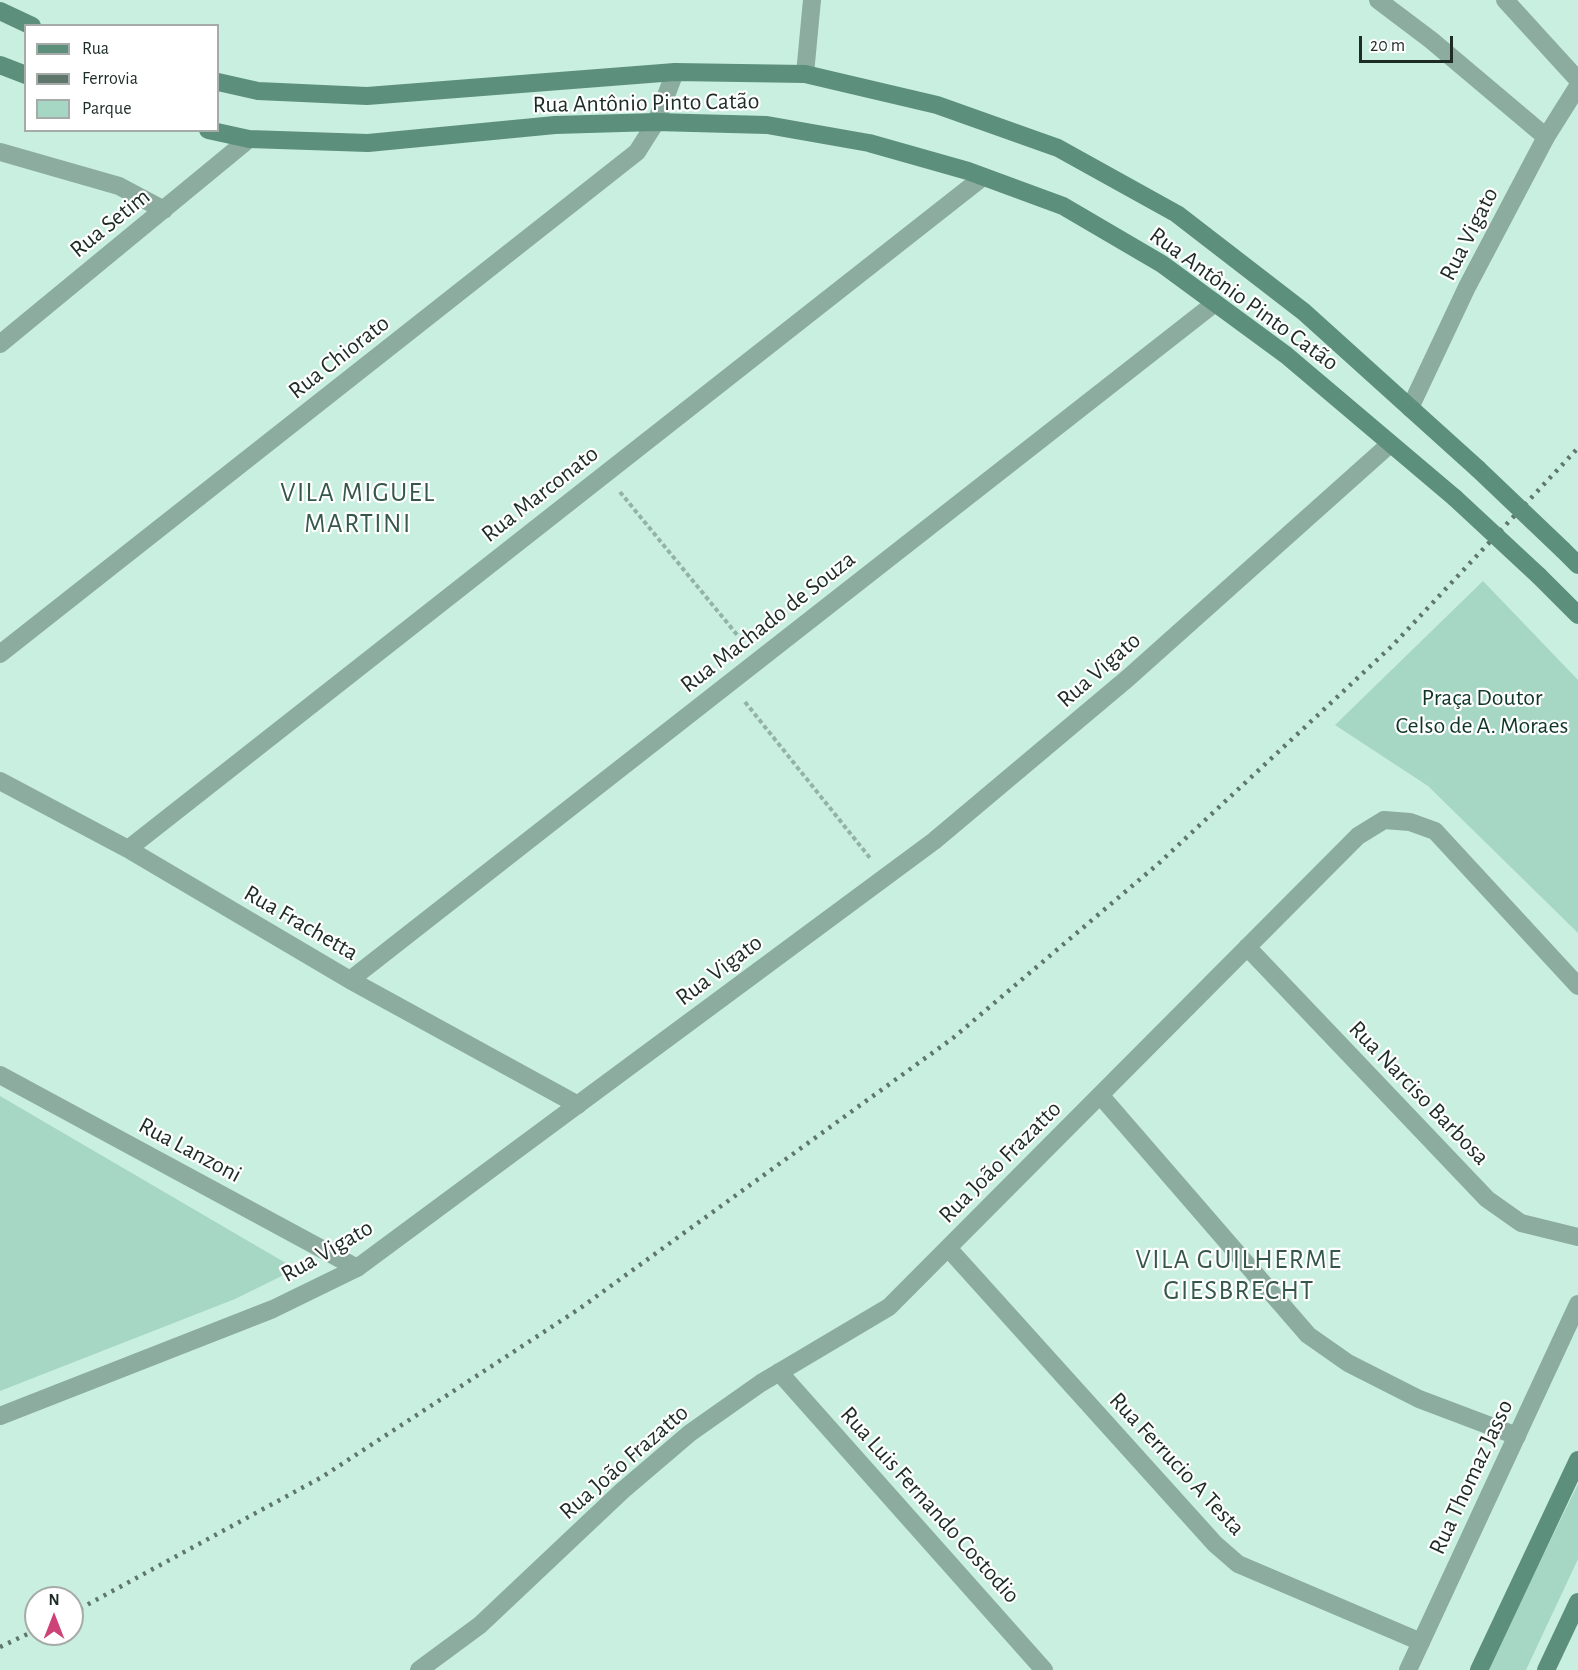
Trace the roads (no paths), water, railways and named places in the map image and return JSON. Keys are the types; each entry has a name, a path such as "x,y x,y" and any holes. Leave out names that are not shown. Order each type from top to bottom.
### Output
{"main road":[{"path":"0,11 28,24"},
{"path":"0,65 24,74"},
{"name":"Rua Antônio Pinto Catão","path":"219,82 258,91 367,96 675,72 805,74 938,105 1058,148 1178,214 1304,312 1478,469 1578,565"},
{"name":"Rua Antônio Pinto Catão","path":"216,132 249,140 368,143 555,125 656,122 767,125 869,143 983,177 1063,206 1162,264 1215,303 1286,356 1455,498 1578,615"},
{"path":"1479,1670 1578,1460"},
{"path":"1546,1670 1578,1602"}],"street":[{"path":"805,74 812,0"},
{"path":"1378,0 1431,40 1546,137"},
{"path":"1505,0 1578,80"},
{"name":"Rua Chiorato","path":"0,654 637,152 656,122 675,72"},
{"name":"Rua Vigato","path":"1410,408 1467,287 1546,137 1578,86"},
{"name":"Rua Setim","path":"0,344 249,140"},
{"path":"0,152 119,186 164,210"},
{"name":"Rua Marconato","path":"128,849 983,177"},
{"name":"Rua Machado de Souza","path":"350,980 1215,303"},
{"name":"Rua Vigato","path":"0,1416 273,1309 357,1268 934,842 1128,678 1390,444"},
{"name":"Rua Frachetta","path":"0,781 128,849 350,980 578,1105"},
{"name":"Rua João Frazatto","path":"419,1670 480,1625 622,1491 690,1433 779,1372 889,1307 1358,836 1384,820 1410,822 1435,831 1578,986"},
{"name":"Rua Narciso Barbosa","path":"1247,947 1487,1199 1521,1223 1578,1237"},
{"name":"Rua Lanzoni","path":"0,1075 357,1268"},
{"path":"1100,1095 1308,1335 1347,1363 1419,1399 1517,1436"},
{"name":"Rua Ferrucio A Testa","path":"948,1248 1215,1544 1238,1564 1421,1642"},
{"name":"Rua Thomaz Jasso","path":"1408,1670 1578,1304"},
{"name":"Rua Luis Fernando Costodio","path":"779,1372 1044,1670"}],"railway":[{"path":"84,1606 322,1477 579,1309 953,1038 1158,864 1393,645 1578,448"},
{"path":"0,1647 24,1636"}],"district":[{"name":"VILA MIGUEL MARTINI","path":"358,508"},
{"name":"VILA GUILHERME GIESBRECHT","path":"1239,1276"}],"park label":[{"name":"Praça Doutor Celso de A. Moraes","path":"1482,712"}]}
